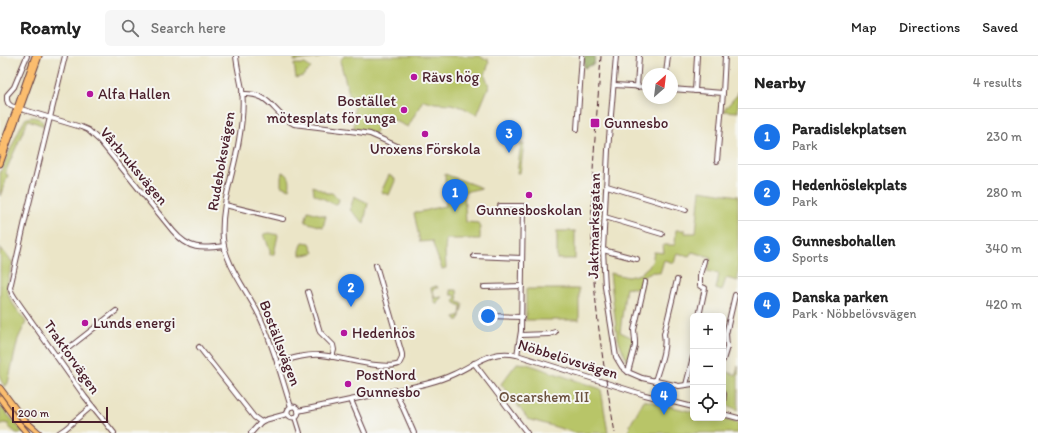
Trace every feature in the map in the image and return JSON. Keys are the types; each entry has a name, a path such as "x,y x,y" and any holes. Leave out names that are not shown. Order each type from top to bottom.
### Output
{"main road":[{"path":"0,164 35,56"},
{"path":"0,152 39,56"},
{"path":"0,383 12,404"},
{"path":"0,388 24,420 39,433"},
{"path":"0,398 27,433"}],"street":[{"path":"18,109 8,103 7,95 14,87 27,56"},
{"path":"50,118 65,56"},
{"name":"Rudeboksvägen","path":"224,246 222,231 225,205 239,142 242,107 242,94 236,56"},
{"path":"577,129 582,56"},
{"name":"Jaktmarksgatan","path":"616,56 607,172 603,250 605,287 616,357 622,367 628,372"},
{"path":"637,87 639,56"},
{"path":"667,68 668,56"},
{"path":"694,91 697,56"},
{"path":"717,161 726,56"},
{"path":"614,85 642,87"},
{"path":"678,90 723,93"},
{"path":"242,94 253,94 267,100 287,120 294,124 370,134 397,146"},
{"name":"Vårbruksvägen","path":"18,109 88,130 95,135 173,231 184,242 191,246 200,248 224,246"},
{"name":"Traktorvägen","path":"50,118 10,288 12,293 92,406 114,433"},
{"path":"607,186 686,210"},
{"path":"225,205 283,219"},
{"path":"500,206 523,206 522,317 521,335 517,355"},
{"path":"605,217 662,234"},
{"name":"Boställsvägen","path":"224,246 234,271 259,316 277,363 291,407"},
{"path":"603,250 637,259"},
{"path":"474,256 522,258"},
{"path":"700,313 705,288 700,286 700,275 704,261"},
{"path":"277,363 302,356 319,355 359,363 394,366 399,364 402,354 401,349 376,265"},
{"path":"655,381 666,340 664,334 677,280"},
{"path":"645,282 634,330 635,346 628,372 642,378 679,386 690,384"},
{"path":"484,287 522,286"},
{"path":"308,292 320,332 333,345 334,350 332,357"},
{"path":"726,349 726,334 735,295"},
{"path":"58,357 116,311"},
{"path":"490,316 522,317"},
{"path":"521,335 549,334 555,332"},
{"path":"199,347 251,415 261,422"},
{"name":"Nöbbelövsvägen","path":"298,411 415,386 447,377 485,357 504,354 517,355 645,395 690,406"},
{"path":"474,363 528,433"},
{"path":"686,385 690,369"},
{"path":"395,390 414,433"},
{"path":"351,400 365,433"},
{"path":"64,433 92,406"},
{"name":"Boställsvägen","path":"291,407 296,407 298,411"},
{"name":"Boställsvägen","path":"287,414 288,409 291,407"},
{"path":"298,411 298,414 295,417 300,433"},
{"path":"251,433 261,422 265,420 287,414 290,417 295,417"},
{"path":"726,415 738,418"},
{"path":"59,433 73,423"}],"green space":[{"path":"296,56 324,56 294,61"},
{"path":"344,56 480,56 484,59 488,59 489,63 485,75 489,86 477,115 464,108 451,104 435,103 423,100 408,127 383,115 374,134 354,129 354,108 340,61"},
{"path":"584,56 595,56 594,64 584,68"},
{"path":"294,64 305,64 311,68 303,76 296,78"},
{"path":"738,94 738,112 723,111"},
{"path":"31,117 39,119 44,126 28,120 5,173 8,175 0,196 0,173 20,128 26,118"},
{"path":"521,144 524,144 520,173 517,173"},
{"path":"282,172 288,176 290,184 289,189 281,186"},
{"path":"445,174 482,188 464,192 466,222 480,224 480,239 446,239 446,268 442,269 432,241 420,242 414,213 446,206"},
{"path":"389,175 395,179 395,181 389,195 381,192"},
{"path":"313,186 327,193 332,193 339,199 338,203 334,204 314,194"},
{"path":"700,190 738,196 738,281 726,278 722,291 716,289 719,274 707,271 711,257 692,252 689,256 677,253 674,263 664,260 660,273 653,272 644,276 641,289 626,287 620,332 633,338 628,364 617,336 610,273 628,277 640,274 652,262 654,252 664,253 663,245 675,245 676,230 685,230 685,233 696,233"},
{"path":"354,196 368,203 364,223 350,210"},
{"path":"308,211 326,216 323,227 305,222"},
{"path":"557,231 575,231 575,259 557,259"},
{"path":"270,233 278,235 274,254 270,255 264,234"},
{"path":"303,242 310,243 314,253 300,255"},
{"path":"0,247 11,261 13,261 7,289 9,297 26,322 18,339 8,383 5,387 0,379"},
{"path":"436,286 438,288 435,288 433,291 435,298 442,297 438,301 437,305 435,303 431,288"},
{"path":"526,289 579,289 579,320 526,320"},
{"path":"450,290 457,290 458,302 463,304 459,320 456,320 455,317 460,315 461,306 455,303 454,299 456,297 451,295"},
{"name":"Oscarshem III","path":"517,363 527,364 601,389 608,433 573,433 528,419 501,384"},
{"path":"738,365 738,410 727,405 726,389 726,371 736,375"},
{"path":"644,400 690,411 690,421 726,420 738,423 738,433 629,433 630,425"},
{"path":"0,405 24,433 16,433 8,426 9,424 4,423 0,425"}],"railway":[{"path":"601,56 593,173 592,244 597,315 615,433"}],"place":[{"name":"Rävs hög","path":"414,77"},
{"name":"Alfa Hallen","path":"90,94"},
{"name":"Bostället mötesplats för unga","path":"404,110"},
{"name":"Gunnesbo","path":"595,123"},
{"name":"Uroxens Förskola","path":"425,134"},
{"name":"Gunnesbohallen","path":"509,153"},
{"name":"Gunnesboskolan","path":"529,195"},
{"name":"Paradislekplatsen","path":"455,212"},
{"name":"Hedenhöslekplats","path":"351,307"},
{"name":"Lunds energi","path":"85,323"},
{"name":"Hedenhös","path":"344,333"},
{"name":"PostNord Gunnesbo","path":"348,384"},
{"name":"Danska parken","path":"664,415"}]}
